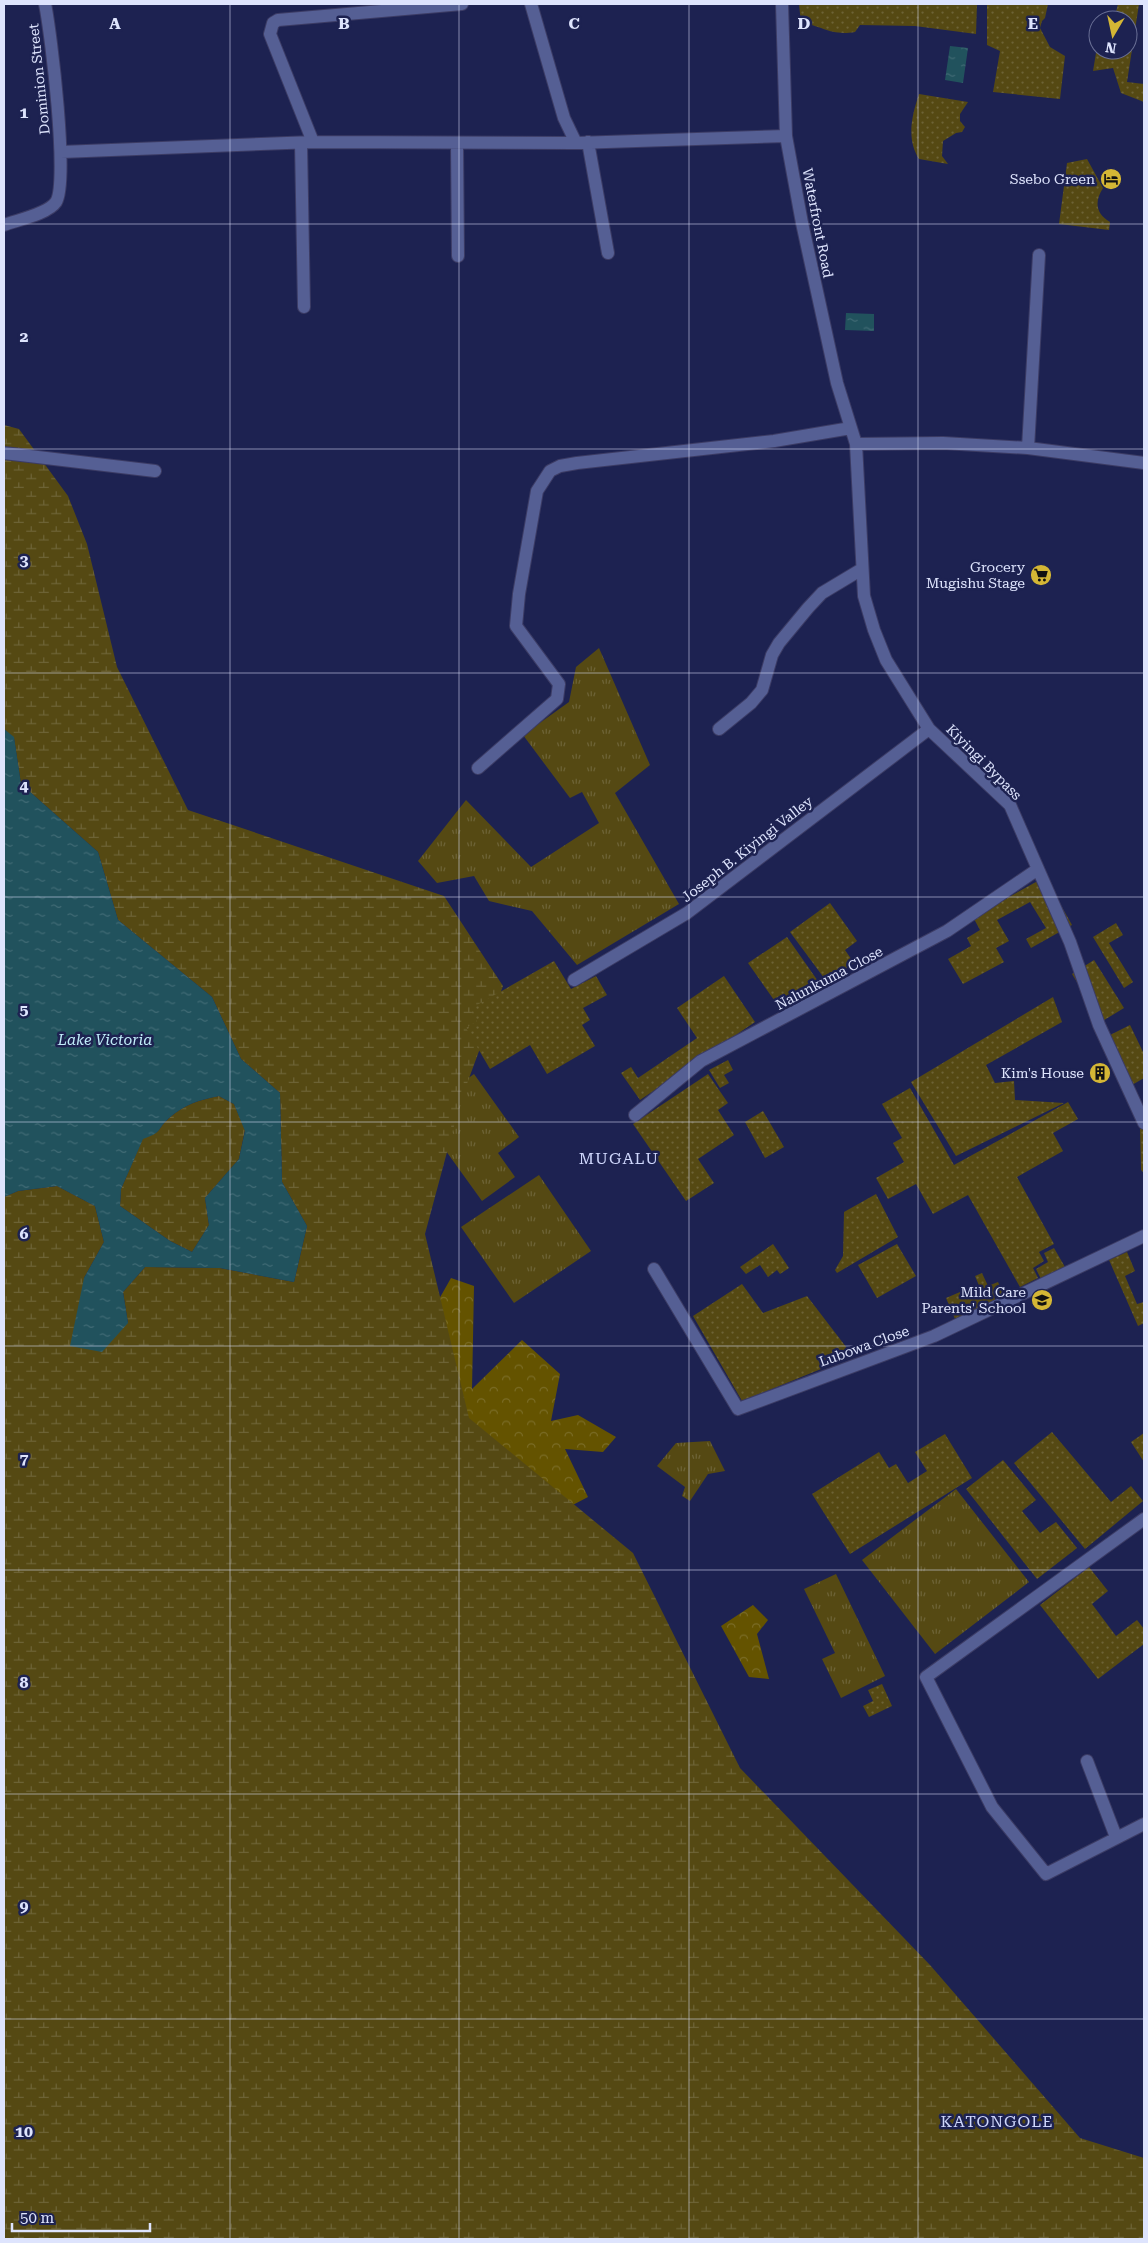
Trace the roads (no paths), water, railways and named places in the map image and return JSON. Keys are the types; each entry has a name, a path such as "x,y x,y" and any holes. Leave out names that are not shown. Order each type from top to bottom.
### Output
{"street":[{"name":"Dominion Street","path":"4,225 49,209 55,204 60,195 61,152 50,28 45,4"},
{"path":"304,307 307,143 270,34 273,23 278,20 462,4"},
{"path":"531,4 564,118 582,142 608,253"},
{"name":"Waterfront Road","path":"782,4 786,136 837,383 856,444"},
{"path":"61,152 307,143 582,142 786,136"},
{"path":"458,143 458,256"},
{"path":"1028,448 1039,255"},
{"path":"478,768 557,699 560,692 559,684 516,626 519,594 537,491 550,471 560,466 577,463 774,442 850,428"},
{"path":"856,444 943,443 1028,448 1144,463"},
{"name":"Kiyingi Bypass","path":"856,444 860,486 864,596 874,630 886,660 929,728 1010,805 1070,942 1099,1025 1144,1123"},
{"path":"4,452 156,471"},
{"path":"719,729 751,703 762,690 772,655 779,643 808,608 822,593 862,569"},
{"name":"Joseph B. Kiyingi Valley","path":"574,980 687,914 929,728"},
{"name":"Nalunkuma Close","path":"635,1115 701,1061 947,931 1038,869"},
{"name":"Lubowa Close","path":"654,1269 738,1409 934,1336 1144,1236"},
{"path":"1144,1519 926,1677 992,1808 1046,1874 1144,1824"},
{"path":"1087,1761 1116,1837"}],"water":[{"path":"950,46 968,48 963,83 945,80"},
{"path":"846,313 874,314 874,331 845,330"},
{"name":"Lake Victoria","path":"4,729 14,737 21,784 98,852 118,920 212,997 241,1059 280,1093 282,1182 307,1226 294,1282 220,1268 145,1267 123,1292 128,1323 102,1352 70,1346 84,1278 104,1242 95,1206 57,1186 18,1191 4,1197","holes":["219,1096 234,1104 245,1131 239,1159 205,1198 209,1225 192,1252 170,1241 120,1206 121,1189 143,1139 157,1132 175,1113 192,1103"]}],"place":[{"name":"Ssebo Green","path":"1111,179"},
{"name":"Grocery Mugishu Stage","path":"1041,575"},
{"name":"Kim's House","path":"1100,1073"},
{"name":"Mild Care Parents' School","path":"1042,1300"}],"district":[{"name":"MUGALU","path":"619,1158"},
{"name":"KATONGOLE","path":"997,2121"}]}
